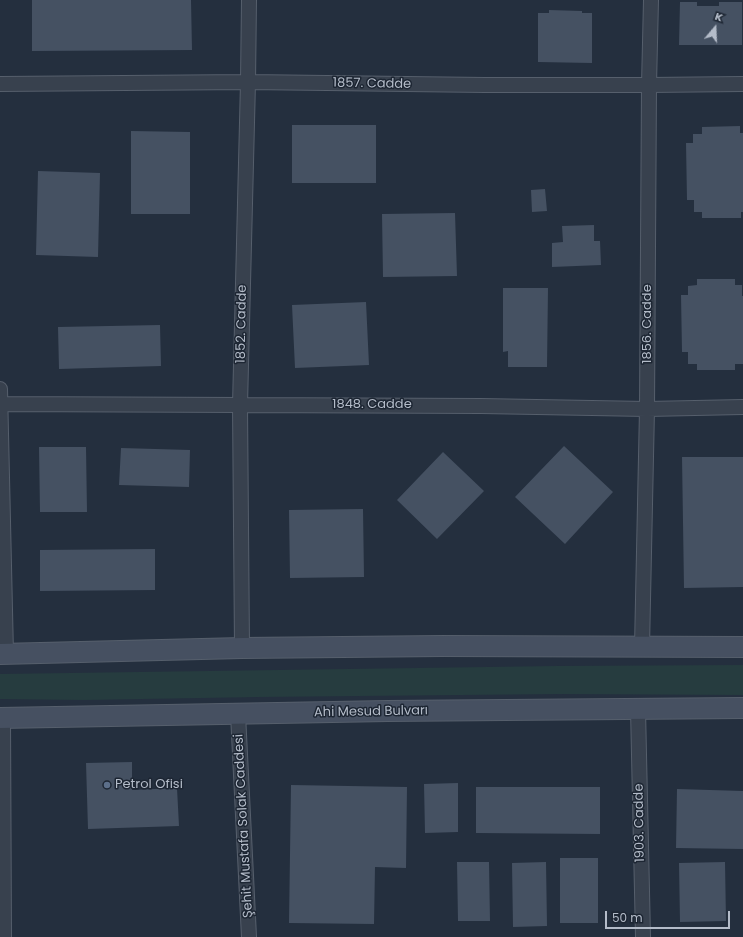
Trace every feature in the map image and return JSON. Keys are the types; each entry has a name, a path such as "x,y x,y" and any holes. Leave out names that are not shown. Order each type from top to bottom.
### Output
{"main road":[{"path":"3,654 242,648 443,646 743,647"},
{"name":"Ahi Mesud Bulvarı","path":"1,718 743,708"}],"street":[{"name":"1852. Cadde","path":"242,648 240,405 249,0"},
{"name":"1856. Cadde","path":"642,647 647,409 651,0"},
{"name":"1857. Cadde","path":"0,84 248,82 485,85 743,84"},
{"path":"0,389 3,654"},
{"name":"1848. Cadde","path":"0,404 480,406 647,409 743,407"},
{"name":"1903. Cadde","path":"638,709 643,937"},
{"name":"Şehit Mustafa Solak Caddesi","path":"238,714 249,937"},
{"path":"1,718 4,937"}],"green space":[{"path":"743,665 743,695 561,694 84,700 0,699 0,674 556,666"}],"building":[{"path":"32,0 191,0 192,50 32,51"},
{"path":"680,2 697,2 697,6 719,6 719,2 742,2 742,45 679,45"},
{"path":"549,10 582,11 582,13 592,13 592,63 538,62 538,13 549,13"},
{"path":"292,125 376,125 376,183 292,183"},
{"path":"740,126 740,133 743,133 743,212 741,212 741,218 702,218 702,212 694,212 694,200 687,200 686,143 693,143 693,134 702,134 702,127"},
{"path":"131,131 190,132 190,214 131,214"},
{"path":"38,171 100,173 98,257 36,255"},
{"path":"545,189 547,211 532,212 531,190"},
{"path":"455,213 457,276 383,277 382,214"},
{"path":"594,225 594,241 600,241 601,265 552,267 552,243 563,242 562,226"},
{"path":"697,279 735,279 735,285 742,285 743,364 735,364 735,370 697,370 697,364 688,364 688,352 682,352 681,295 688,295 688,286 697,285"},
{"path":"503,288 548,288 547,367 508,367 508,351 503,352"},
{"path":"366,302 369,365 295,368 292,305"},
{"path":"160,325 161,366 59,369 58,327"},
{"path":"564,446 613,492 565,544 515,497"},
{"path":"39,447 86,447 87,512 40,512"},
{"path":"121,448 190,450 189,487 119,485"},
{"path":"443,452 484,491 437,539 397,500"},
{"path":"682,457 743,457 743,587 684,588"},
{"path":"363,509 364,577 290,578 289,510"},
{"path":"155,549 155,590 40,591 40,550"},
{"path":"132,762 132,790 177,788 179,826 88,829 86,763"},
{"path":"458,783 458,832 425,833 424,784"},
{"path":"291,785 407,787 406,868 375,867 374,924 289,923"},
{"path":"476,787 600,787 600,834 476,833"},
{"path":"677,789 743,791 743,849 676,848"},
{"path":"560,858 598,858 598,923 560,923"},
{"path":"457,862 489,862 490,921 458,921"},
{"path":"546,862 547,926 513,927 512,863"},
{"path":"725,862 726,921 680,922 679,863"}],"place":[{"name":"Petrol Ofisi","path":"107,785"}]}
